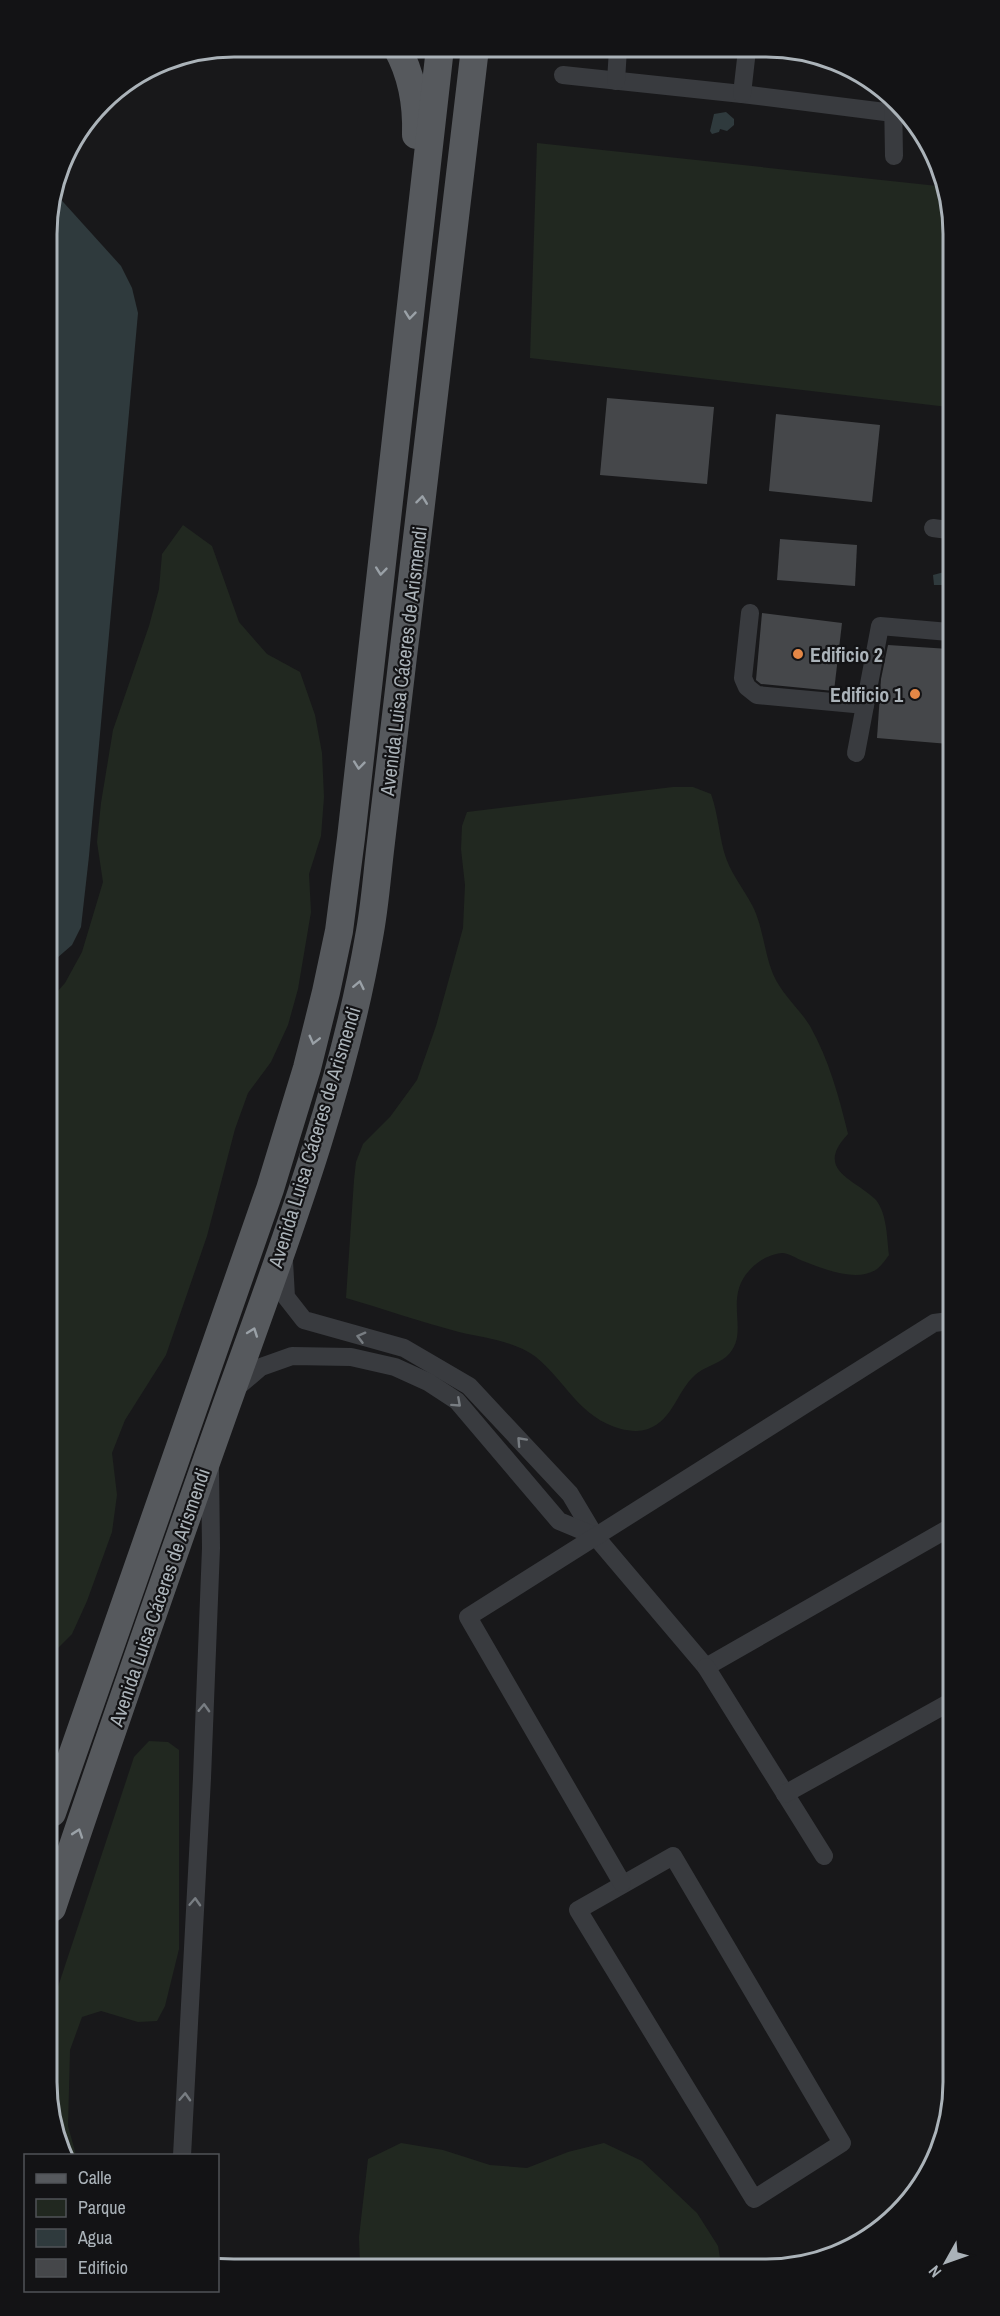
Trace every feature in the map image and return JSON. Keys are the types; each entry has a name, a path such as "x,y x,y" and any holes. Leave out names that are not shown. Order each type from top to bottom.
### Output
{"main road":[{"path":"401,57 412,83 417,107 415,272"},
{"name":"Avenida Luisa Cáceres de Arismendi","path":"57,1799 270,1190 307,1068 326,992 339,931 349,850 439,57"},
{"name":"Avenida Luisa Cáceres de Arismendi","path":"57,1894 283,1247 337,1077 369,937 474,57"}],"street":[{"path":"616,81 618,57"},
{"path":"742,94 746,57"},
{"path":"562,75 742,94 886,104"},
{"path":"893,111 894,156"},
{"path":"750,614 743,678 747,687 757,695 865,705"},
{"path":"856,753 880,626 943,631"},
{"path":"283,1247 286,1297 304,1320 404,1348 433,1374 559,1521 595,1536"},
{"path":"622,1883 468,1617 934,1323 943,1322"},
{"path":"231,1392 261,1367 292,1356 351,1357 433,1374 468,1386 570,1494 595,1536 706,1666 824,1856"},
{"path":"182,2154 202,1778 211,1548 210,1452"},
{"path":"530,1487 550,1472"},
{"path":"706,1666 943,1532"},
{"path":"785,1794 943,1706"},
{"path":"673,1856 842,2143 754,2199 578,1910 622,1883 673,1856"}],"green space":[{"path":"537,143 936,186 943,234 943,406 530,358"},
{"path":"183,525 212,546 239,622 267,654 300,672 315,715 322,753 324,797 321,836 309,874 311,912 298,989 288,1025 271,1062 248,1093 235,1129 207,1236 166,1355 125,1420 112,1453 117,1495 112,1532 87,1601 72,1634 57,1649 57,992 65,983 82,952 103,882 97,842 113,730 149,626 159,589 162,554"},
{"path":"673,787 693,787 711,794 727,860 756,913 773,974 810,1026 833,1079 848,1134 838,1147 835,1157 836,1166 841,1173 868,1193 880,1206 886,1226 889,1255 877,1269 860,1275 830,1271 785,1253 765,1258 749,1270 741,1283 737,1297 737,1335 734,1347 726,1357 695,1375 669,1412 656,1425 645,1430 631,1431 607,1424 594,1416 574,1398 547,1367 519,1347 459,1332 346,1298 356,1162 363,1144 390,1117 417,1080 436,1026 463,928 465,885 461,849 462,826 467,812"},
{"path":"149,1741 168,1742 179,1750 179,1949 165,2006 157,2021 138,2022 101,2011 82,2017 70,2050 68,2126 76,2154 72,2154 63,2128 59,2105 57,1990 134,1757"},
{"path":"401,2143 443,2150 490,2165 527,2168 568,2152 604,2143 642,2161 697,2213 718,2246 720,2259 360,2259 359,2237 368,2159"}],"water":[{"path":"726,112 734,119 734,125 727,131 720,129 719,132 712,134 710,131 714,114"},
{"path":"61,200 121,266 132,288 138,313 89,856 81,927 72,945 57,958 57,223"},
{"path":"943,572 943,585 934,585 933,575"}],"building":[{"path":"607,398 714,407 707,484 600,475"},
{"path":"776,414 880,425 872,502 769,491"},
{"path":"780,539 857,545 855,586 777,580"},
{"name":"Edificio 2","path":"762,613 842,623 834,691 761,684 756,680"},
{"name":"Edificio 1","path":"888,645 943,649 943,744 877,738 881,679"}],"place":[{"name":"Edificio 2","path":"798,654"},
{"name":"Edificio 1","path":"915,694"}]}
